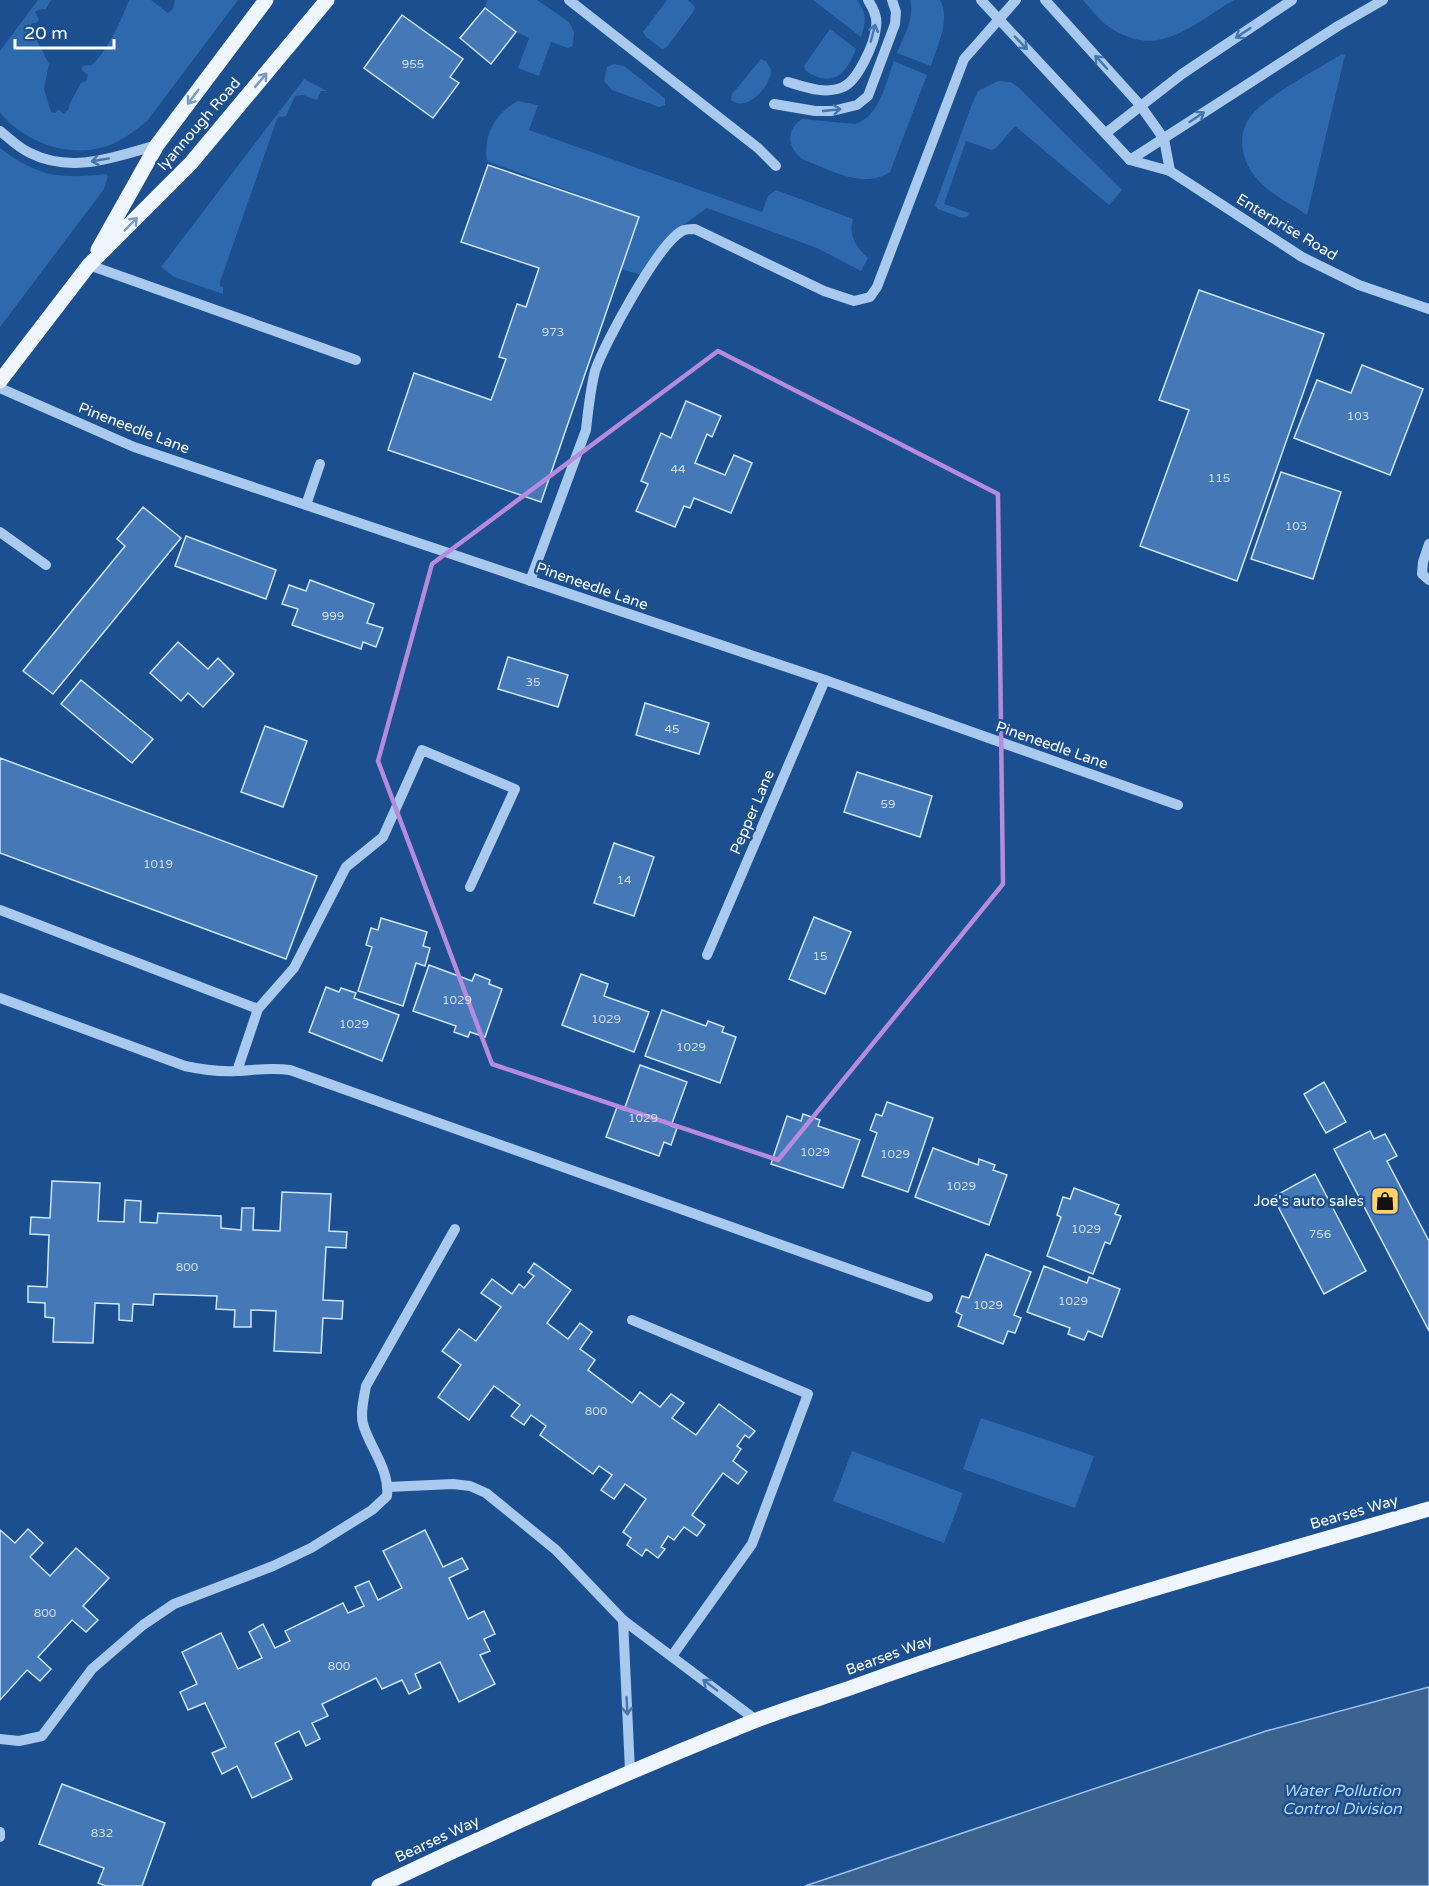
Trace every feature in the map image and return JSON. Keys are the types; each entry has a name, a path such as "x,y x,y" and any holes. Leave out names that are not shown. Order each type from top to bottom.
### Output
{"main road":[{"name":"Iyannough Road","path":"89,265 157,145 266,0"},
{"name":"Iyannough Road","path":"0,381 89,265 191,164 327,0"},
{"name":"Bearses Way","path":"379,1886 630,1772 756,1720 937,1656 1037,1624 1429,1509"}],"street":[{"path":"569,0 758,148 776,166"},
{"path":"788,82 818,90 831,90 845,87 853,80 860,72 876,27 876,16 868,0"},
{"path":"774,104 816,111 832,111 857,105 868,96 895,24 896,12 892,0"},
{"path":"981,0 1130,160 1338,26 1383,0"},
{"path":"530,581 586,430 588,405 596,370 627,304 652,265 669,244 681,231 695,229 824,291 855,301 870,297 878,286 964,59 1016,0"},
{"path":"1046,0 1140,105 1164,139 1170,171"},
{"path":"1106,133 1182,74 1292,0"},
{"path":"0,131 31,153 62,163 74,164 106,160 157,145"},
{"name":"Enterprise Road","path":"1130,160 1170,171 1302,257 1359,285 1429,309"},
{"path":"89,265 356,360"},
{"name":"Pineneedle Lane","path":"0,388 134,447 825,680 1178,805"},
{"path":"306,505 320,464"},
{"path":"0,532 46,565"},
{"path":"1429,544 1422,567 1422,574 1429,580"},
{"name":"Pepper Lane","path":"707,955 825,680"},
{"path":"237,1071 258,1009 294,968 346,867 384,837 422,750 515,789 470,887"},
{"path":"0,910 258,1009"},
{"path":"0,998 185,1066 209,1071 274,1067 290,1070 928,1297"},
{"path":"0,1739 19,1741 42,1736 92,1669 143,1625 174,1604 273,1566 311,1548 372,1510 387,1496 388,1487 379,1459 363,1423 362,1404 366,1386 455,1229"},
{"path":"632,1320 808,1394 752,1544 672,1656"},
{"path":"388,1487 453,1484 470,1486 486,1493 556,1550 623,1620 756,1720"},
{"path":"623,1620 630,1772"},
{"path":"0,1832 0,1837"}],"highlighted area":[{"path":"718,351 998,494 1003,884 778,1160 492,1064 378,761 432,564"}],"shaded area":[{"path":"38,0 51,0 46,9 35,12 39,20 32,23 30,27 49,64 44,89 51,112 55,113 58,110 63,114 69,109 81,83 86,81 88,75 81,69 83,66 92,65 109,43 129,0 151,0 168,13 173,9 175,0 238,0 147,121 112,144 93,150 78,150 63,149 35,140 10,123 0,113 0,51"},
{"path":"487,0 537,0 569,22 574,32 573,46 568,48 551,42 539,76 518,68 529,38 516,32 485,8"},
{"path":"667,0 688,0 695,7 667,47 662,49 643,32"},
{"path":"813,0 857,0 863,9 865,18 861,37"},
{"path":"910,0 940,0 943,8 944,24 931,66 897,53 910,20"},
{"path":"1083,0 1234,0 1171,36 1156,40 1140,40 1123,35 1105,24"},
{"path":"830,29 856,49 843,72 831,78 823,78 806,71 804,66"},
{"path":"1342,54 1345,55 1307,215 1269,190 1252,173 1243,150 1243,133 1250,117 1267,101"},
{"path":"761,59 766,61 771,70 763,90 744,103 731,100 732,94"},
{"path":"894,61 927,75 890,172 868,179 846,176 797,155 790,139 797,123 802,119 855,124 863,120 876,107"},
{"path":"614,64 624,66 662,96 665,99 665,105 659,107 612,90 604,81 607,67"},
{"path":"304,79 327,91 321,91 317,100 303,95 295,96 286,116 277,119 220,282 223,294 174,277 161,267"},
{"path":"998,81 1011,82 1018,87 1122,190 1109,205 1015,126 992,150 966,141 944,204 969,213 967,217 963,218 938,209 935,205 978,91"},
{"path":"518,101 538,105 529,130 762,212 768,196 776,190 853,219 852,235 860,250 868,258 861,271 817,248 707,208 672,233 641,275 621,269 639,217 487,161 487,142 492,126 503,112"},
{"path":"0,148 26,165 50,174 75,176 106,174 108,176 104,189 0,327"},
{"path":"981,1418 1094,1456 1075,1508 963,1469"},
{"path":"852,1451 963,1493 944,1543 833,1501"}],"water":[{"name":"Water Pollution Control Division","path":"1429,1687 1429,1886 805,1886 1266,1731"}],"building":[{"path":"485,8 516,32 491,64 460,38"},
{"path":"402,15 463,59 450,77 459,83 433,118 364,68"},
{"path":"488,165 639,217 541,502 388,450 414,373 491,400 506,359 499,357 517,304 526,307 539,268 461,242"},
{"path":"1199,290 1324,334 1237,581 1140,546 1189,410 1159,400"},
{"path":"1362,365 1423,389 1390,475 1294,438 1317,380 1351,393"},
{"path":"686,401 721,416 712,437 707,434 695,463 725,475 734,455 752,463 731,513 694,498 690,508 684,506 675,527 636,511 648,484 641,481 661,433 671,438"},
{"path":"1281,472 1341,492 1313,579 1251,559"},
{"path":"143,507 181,538 53,694 23,671 125,546 117,539"},
{"path":"186,536 276,570 266,599 175,566"},
{"path":"310,580 374,604 367,623 383,628 376,647 363,642 361,649 292,625 298,609 282,604 289,585 306,591"},
{"path":"178,642 208,669 218,658 234,674 203,707 188,693 181,701 150,673"},
{"path":"508,657 568,675 558,707 498,689"},
{"path":"81,680 153,739 132,763 61,704"},
{"path":"645,703 709,723 699,754 636,735"},
{"path":"265,726 307,741 283,807 241,792"},
{"path":"0,758 317,876 286,959 0,853"},
{"path":"857,772 932,796 920,837 844,812"},
{"path":"614,843 654,857 634,916 594,903"},
{"path":"814,917 851,932 825,994 789,979"},
{"path":"381,918 427,932 423,946 430,948 425,966 416,963 403,1006 358,991 372,947 366,945 371,928 378,930"},
{"path":"429,965 472,981 475,974 490,980 489,984 502,989 485,1037 470,1032 468,1037 454,1032 456,1026 413,1011"},
{"path":"581,974 608,984 604,996 649,1012 634,1052 562,1025"},
{"path":"326,987 339,992 341,988 356,993 354,998 399,1015 382,1061 309,1032"},
{"path":"662,1010 706,1026 708,1021 724,1027 722,1032 736,1037 720,1083 645,1056"},
{"path":"640,1065 687,1082 671,1126 677,1128 671,1145 664,1142 659,1156 606,1137 617,1107 624,1110"},
{"path":"1324,1082 1346,1122 1326,1133 1304,1094"},
{"path":"887,1102 933,1118 908,1192 862,1176 877,1133 870,1130 876,1114 882,1116"},
{"path":"803,1114 820,1120 818,1126 860,1140 843,1188 771,1164 787,1116 801,1121"},
{"name":"Joe's auto sales","path":"1370,1131 1374,1139 1385,1134 1397,1156 1387,1161 1429,1241 1429,1331 1334,1149"},
{"path":"933,1148 978,1165 979,1159 995,1165 993,1170 1007,1175 989,1225 915,1197"},
{"path":"1315,1174 1366,1271 1324,1294 1273,1197"},
{"path":"52,1181 100,1183 98,1221 124,1222 125,1200 141,1201 140,1222 157,1223 158,1213 221,1216 221,1228 241,1230 242,1208 254,1208 253,1230 280,1231 282,1192 331,1194 329,1231 347,1232 346,1248 326,1247 323,1300 343,1301 342,1319 323,1318 321,1353 274,1351 276,1311 251,1310 251,1327 234,1327 235,1310 216,1309 217,1296 154,1294 153,1305 133,1304 132,1321 119,1320 119,1304 95,1303 93,1343 53,1342 54,1318 45,1317 45,1303 28,1302 28,1286 47,1287 49,1235 30,1234 31,1217 50,1218"},
{"path":"1074,1188 1119,1205 1115,1214 1121,1216 1110,1244 1105,1242 1093,1274 1047,1256 1061,1217 1057,1215 1063,1197 1070,1199"},
{"path":"986,1254 1031,1272 1014,1315 1021,1318 1015,1333 1008,1331 1003,1344 958,1326 962,1315 956,1312 962,1296 969,1298"},
{"path":"534,1263 571,1290 547,1323 568,1339 580,1323 592,1332 580,1349 595,1360 588,1370 632,1403 640,1392 660,1407 671,1394 684,1403 672,1418 696,1435 719,1404 755,1431 749,1438 745,1435 737,1446 741,1449 733,1461 747,1472 738,1484 723,1473 692,1515 705,1525 697,1536 684,1527 674,1540 668,1536 661,1547 665,1549 658,1558 646,1549 642,1556 627,1545 631,1538 623,1532 646,1499 625,1484 614,1499 601,1490 612,1475 599,1466 593,1474 540,1435 546,1426 531,1415 524,1425 511,1416 520,1405 494,1386 469,1420 438,1397 461,1365 442,1351 459,1329 476,1341 501,1307 481,1293 492,1279 512,1294 519,1284 524,1288 534,1276 528,1272"},
{"path":"1044,1266 1087,1283 1089,1277 1120,1289 1102,1337 1088,1331 1084,1340 1068,1334 1070,1328 1027,1312"},
{"path":"28,1529 43,1543 30,1557 50,1576 76,1548 109,1578 83,1606 98,1620 86,1632 72,1620 38,1657 51,1669 40,1681 27,1670 0,1700 0,1530 15,1543"},
{"path":"425,1530 443,1567 462,1558 468,1569 449,1578 468,1619 484,1611 495,1634 484,1639 490,1651 480,1655 495,1684 459,1702 440,1662 415,1674 421,1688 409,1694 402,1680 382,1689 376,1678 322,1704 328,1716 312,1723 320,1739 306,1746 299,1731 275,1743 292,1779 252,1798 237,1766 222,1774 212,1753 226,1747 205,1703 188,1710 180,1692 197,1684 182,1652 221,1633 238,1669 262,1658 249,1632 263,1624 275,1648 290,1641 285,1631 343,1603 348,1613 364,1606 355,1587 369,1581 378,1600 402,1588 383,1551"},
{"path":"62,1784 165,1823 142,1886 106,1886 98,1883 104,1868 39,1844"}],"place":[{"name":"Joe's auto sales","path":"1385,1201"}]}
